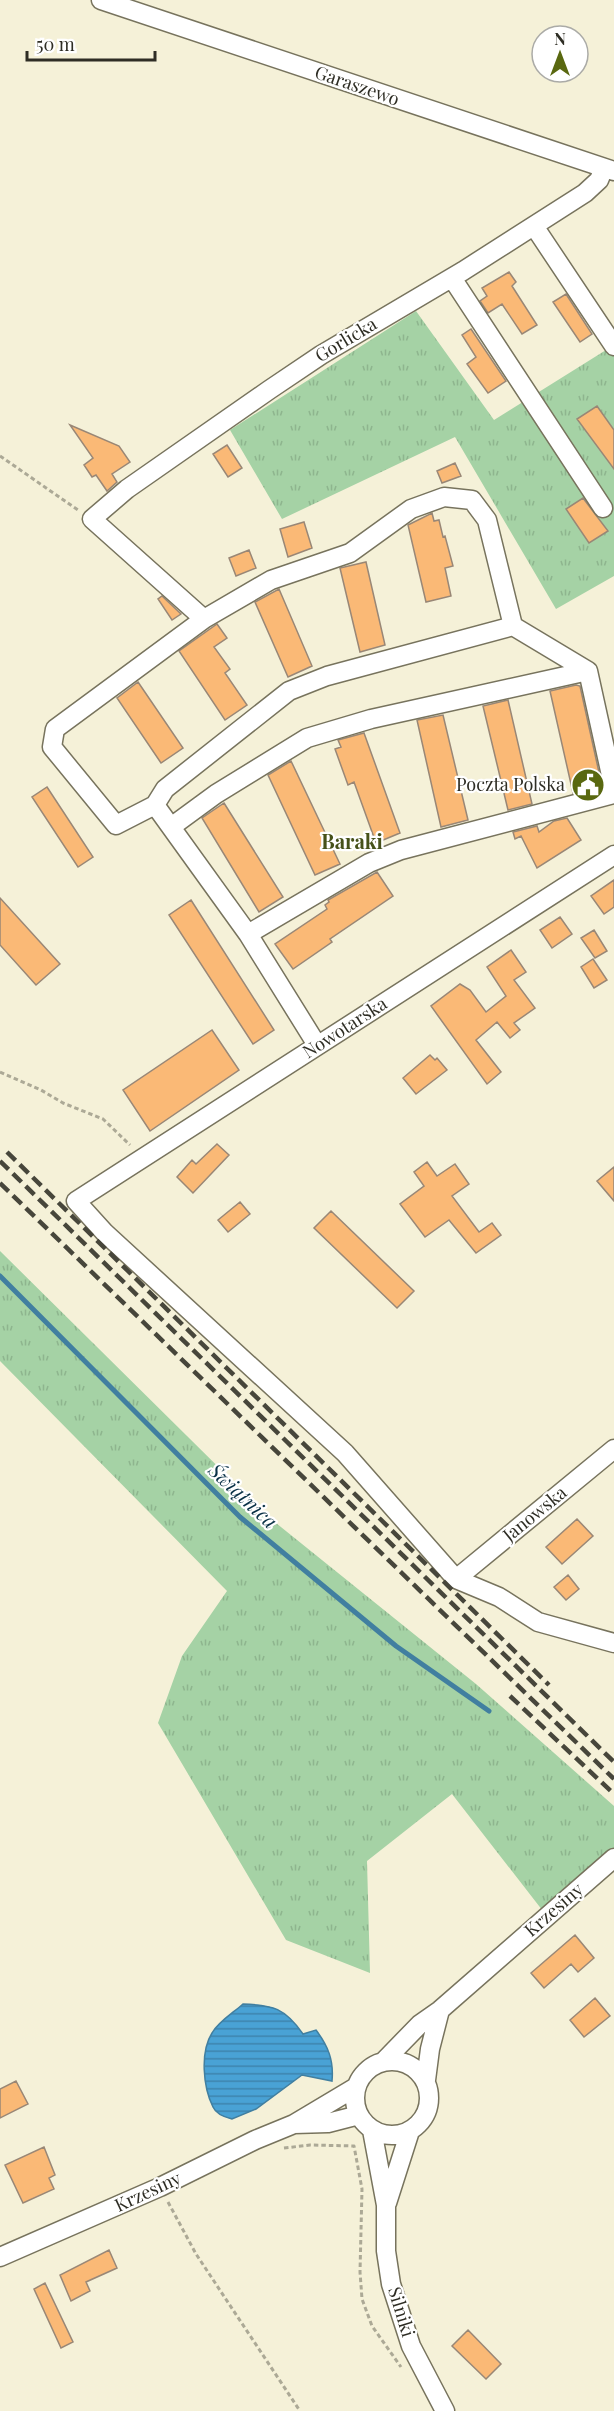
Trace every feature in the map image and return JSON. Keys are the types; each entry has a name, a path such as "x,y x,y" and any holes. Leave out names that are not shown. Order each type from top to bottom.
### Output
{"street":[{"name":"Garaszewo","path":"100,0 609,170"},
{"name":"Gorlicka","path":"92,519 127,489 269,390 321,355 452,278 585,193 609,170"},
{"path":"534,226 614,346"},
{"path":"452,278 603,508"},
{"path":"513,626 327,676 289,691 165,789 155,805 116,825 52,747 55,729 204,619 271,580 350,553 411,509 444,497 472,500 487,520 513,626 588,672 614,789"},
{"path":"92,519 204,619"},
{"path":"171,826 216,794 307,738 371,719 588,672"},
{"path":"248,934 369,863 401,850 614,794"},
{"path":"155,805 248,934 317,1046"},
{"name":"Nowotarska","path":"456,1579 345,1453 105,1233 76,1202 614,855"},
{"name":"Janowska","path":"456,1579 614,1449"},
{"path":"456,1579 499,1597 538,1622 614,1643"},
{"name":"Krzesiny","path":"384,2061 420,2024 440,2010 614,1858"},
{"path":"426,2080 430,2049 440,2010"},
{"path":"384,2061 403,2062 420,2072 426,2080 429,2089 429,2109 424,2118 410,2131 391,2135 372,2130 359,2115 355,2096 356,2087 367,2070 384,2061"},
{"name":"Krzesiny","path":"0,2257 160,2187 255,2140 294,2124 356,2087"},
{"name":"Krzesiny","path":"294,2124 328,2123 359,2115"},
{"name":"Silniki","path":"372,2130 386,2205 386,2252 400,2314 411,2346 445,2411"},
{"name":"Silniki","path":"386,2205 410,2131"}],"path":[{"path":"0,456 92,519"},
{"path":"0,1072 25,1082 63,1103 103,1119 143,1157"},
{"path":"274,2149 310,2145 354,2146 362,2189 360,2272 362,2299 372,2326 405,2373"},
{"path":"160,2187 196,2254 300,2411"}],"green space":[{"path":"416,311 494,420 614,345 614,576 556,609 455,437 282,519 230,430"},
{"path":"0,1251 271,1519 476,1684 614,1806 614,1851 546,1915 452,1794 367,1861 370,1973 286,1940 158,1723 182,1656 227,1591 0,1361"}],"water":[{"path":"243,2004 262,2005 284,2013 303,2034 316,2030 329,2054 332,2081 302,2075 256,2109 232,2119 216,2112 205,2080 204,2059 208,2041 222,2021"}],"building":[{"path":"509,272 516,282 512,286 537,325 522,334 502,304 488,313 480,301 487,296 482,288"},
{"path":"566,294 592,334 580,342 553,302"},
{"path":"471,329 506,381 488,393 467,364 476,357 462,335"},
{"path":"597,406 614,430 614,469 577,419"},
{"path":"70,425 119,446 130,462 112,474 117,482 107,491 96,475 92,477 84,465 93,458"},
{"path":"227,445 242,468 228,477 213,454"},
{"path":"455,463 461,476 442,483 437,471"},
{"path":"583,498 608,531 589,543 566,509"},
{"path":"432,513 434,521 439,520 453,566 445,568 451,596 426,602 408,525"},
{"path":"304,522 312,548 288,557 280,529"},
{"path":"249,550 256,568 236,576 229,558"},
{"path":"366,562 385,645 360,652 340,568"},
{"path":"279,589 312,666 288,677 255,602"},
{"path":"162,596 181,614 172,620 158,599"},
{"path":"217,624 227,638 214,647 230,669 225,673 247,705 225,720 179,651"},
{"path":"138,682 183,748 161,763 117,698"},
{"path":"580,686 600,777 596,777 598,786 573,793 550,691"},
{"path":"508,700 532,804 508,810 483,706"},
{"path":"443,715 468,820 441,827 417,720"},
{"path":"364,733 400,833 376,843 354,782 348,785 335,749 341,747 338,740"},
{"path":"291,761 340,864 315,875 268,775"},
{"path":"47,787 93,857 78,867 32,797"},
{"path":"224,803 283,897 259,912 202,818"},
{"path":"567,818 581,840 537,868 521,836 515,839 513,832 537,826 539,832 554,821"},
{"path":"377,872 393,896 330,939 332,942 293,969 275,944 327,909 325,905 329,902 328,900"},
{"path":"614,880 614,907 604,914 591,896"},
{"path":"0,898 60,964 36,985 0,945"},
{"path":"191,900 274,1030 253,1044 169,915"},
{"path":"560,917 572,934 552,948 540,930"},
{"path":"594,930 607,951 595,958 581,938"},
{"path":"511,950 526,972 514,980 535,1008 514,1023 520,1030 510,1038 497,1022 476,1040 501,1072 487,1084 431,1006 460,984 470,990 486,1012 506,996 487,967"},
{"path":"593,959 607,980 594,988 581,967"},
{"path":"212,1030 239,1070 150,1131 123,1090"},
{"path":"430,1055 435,1060 437,1058 447,1070 416,1094 403,1078"},
{"path":"217,1144 229,1155 193,1193 177,1177 192,1160 196,1164"},
{"path":"427,1162 437,1176 455,1164 469,1184 452,1196 479,1232 492,1223 501,1235 476,1253 449,1220 425,1237 400,1204 424,1186 414,1172"},
{"path":"614,1167 614,1201 597,1181"},
{"path":"240,1202 250,1214 228,1232 218,1220"},
{"path":"331,1211 414,1291 397,1308 314,1228"},
{"path":"577,1519 593,1536 562,1564 546,1547"},
{"path":"568,1575 579,1589 566,1600 554,1587"},
{"path":"575,1935 594,1958 578,1972 571,1964 544,1988 531,1973"},
{"path":"595,1998 610,2016 584,2037 570,2020"},
{"path":"16,2081 28,2104 0,2118 0,2089"},
{"path":"44,2147 55,2175 49,2178 54,2189 23,2203 5,2165"},
{"path":"109,2250 117,2268 86,2282 90,2291 71,2301 60,2275"},
{"path":"45,2283 73,2342 61,2348 34,2289"},
{"path":"468,2330 501,2364 486,2379 452,2346"}],"waterway":[{"name":"Świątnica","path":"0,1276 240,1517 396,1646 489,1711"}],"railway":[{"path":"7,1152 549,1685"},
{"path":"0,1161 614,1762"},
{"path":"0,1183 614,1779"},
{"path":"510,1696 614,1794"}],"place":[{"name":"Poczta Polska","path":"588,785"}],"district":[{"name":"Baraki","path":"352,842"}]}
